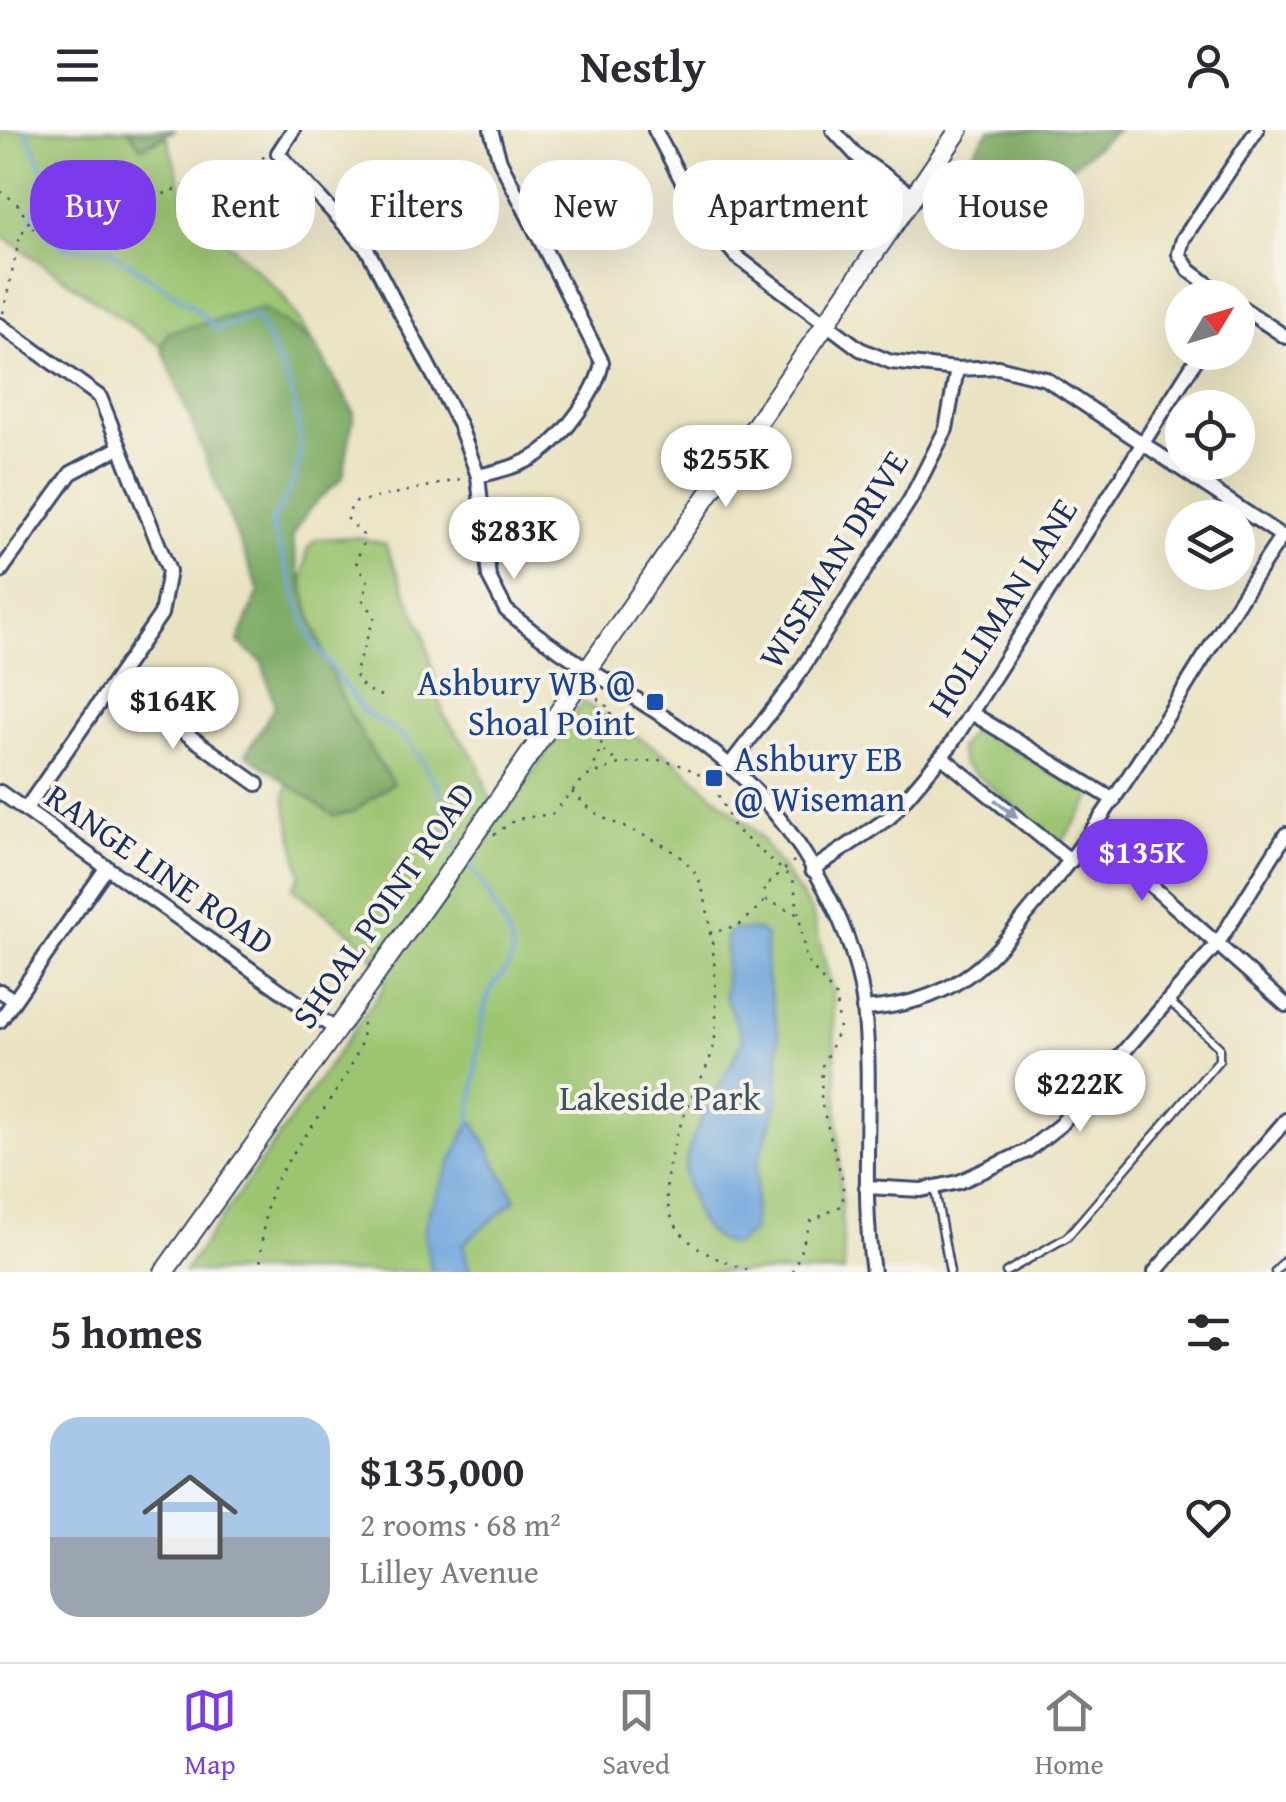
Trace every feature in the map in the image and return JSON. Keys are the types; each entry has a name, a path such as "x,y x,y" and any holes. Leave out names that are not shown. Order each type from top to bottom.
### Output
{"street":[{"path":"293,130 278,153 366,249 459,424 478,476 495,594 522,624 730,766 778,819 812,870 847,942 864,1009 866,1187 873,1272"},
{"path":"478,476 510,468 546,448 600,377 602,362 500,161 491,130"},
{"path":"656,130 696,208 736,256 860,349 890,362 957,369 998,367 1046,378 1284,537 1093,834 993,954 964,978 900,1006 864,1009"},
{"path":"834,130 858,156 914,196"},
{"name":"SHOAL POINT ROAD","path":"164,1272 444,879 960,130"},
{"path":"1202,280 1189,270 1179,254 1183,239 1257,130"},
{"path":"1255,317 1286,338"},
{"path":"0,325 100,397 169,571 168,593 161,614 25,810"},
{"name":"WISEMAN DRIVE","path":"730,766 791,686 910,500 946,429 957,369"},
{"name":"HOLLIMAN LANE","path":"812,870 890,816 942,757 1188,370"},
{"path":"0,572 71,473 120,446"},
{"path":"115,683 256,784"},
{"path":"972,714 1114,800"},
{"path":"942,757 1071,861"},
{"name":"RANGE LINE ROAD","path":"0,792 335,1029"},
{"path":"1093,834 1286,1005"},
{"path":"866,1187 934,1187 993,1170 1060,1126 1218,943 1286,834"},
{"path":"0,1021 108,867"},
{"path":"0,990 14,1000"},
{"path":"1156,1272 1286,1120"}],"lane":[{"path":"1006,1272 1067,1237 1219,1060 1219,1048 1169,1001"},
{"path":"934,1187 950,1272"},
{"path":"1275,1272 1286,1259"}],"path":[{"path":"156,196 278,153"},
{"path":"0,191 17,202 23,220 30,225"},
{"path":"0,325 21,232 30,227"},
{"path":"381,696 365,689 354,674 375,616 363,600 368,582 354,560 363,548 363,535 347,518 353,503 370,496 478,476"},
{"path":"489,839 516,819 552,814 590,774 602,750 604,727 612,710 589,692"},
{"path":"602,750 619,764"},
{"path":"590,774 619,764 662,760 704,776 720,793 742,838 783,868 794,884 809,969 837,998 839,1030 824,1056 820,1092 824,1123 843,1182 843,1205 811,1221 792,1272"},
{"path":"571,791 606,819 658,843 698,878 716,965 713,1049 664,1173 670,1219 707,1256 754,1272"},
{"path":"766,900 764,888 783,868"},
{"path":"709,934 741,924 766,900"},
{"path":"766,900 798,914"},
{"path":"260,1272 273,1188 318,1122 357,1044"}],"green space":[{"path":"0,130 129,130 141,147 167,137 176,168 176,250 236,250 281,293 313,342 262,308 169,332 161,346 0,234"},
{"path":"129,130 175,130 140,147"},
{"path":"989,130 1117,130 1080,160 968,160"},
{"path":"263,308 313,342 354,412 343,477 309,509 292,537 307,602 329,666 357,727 393,783 353,812 334,816 246,754 275,706 262,662 238,642 259,591 161,346 169,332"},
{"name":"Lakeside Park","path":"358,537 385,544 424,634 443,714 477,761 489,797 503,815 583,702 674,760 759,835 812,912 833,993 844,1272 469,1272 449,1232 446,1182 427,1225 432,1272 184,1272 386,984 367,946 293,888 301,875 285,799 314,669 303,582 307,549 316,539"},
{"path":"972,730 981,730 1092,797 1061,844 963,764 959,749"}],"water":[{"path":"733,930 759,930 766,936 766,972 779,1036 778,1103 758,1161 753,1230 735,1245 716,1238 702,1224 685,1172 702,1117 743,1039 725,997 726,936"},
{"path":"474,1122 516,1200 463,1244 470,1272 432,1272 424,1236 427,1215 469,1124"}],"waterway":[{"path":"25,130 43,168 33,216 63,247 107,249 191,305 217,329 255,315 283,372 296,411 300,452 296,473 271,523 312,641 364,712 401,735 417,753 441,793 446,834 457,847"},
{"path":"465,859 492,902 512,948 510,962 492,988 484,1010 469,1124"}],"place":[{"name":"Ashbury WB @ Shoal Point","path":"655,702"},
{"name":"Ashbury EB @ Wiseman","path":"714,778"}]}
